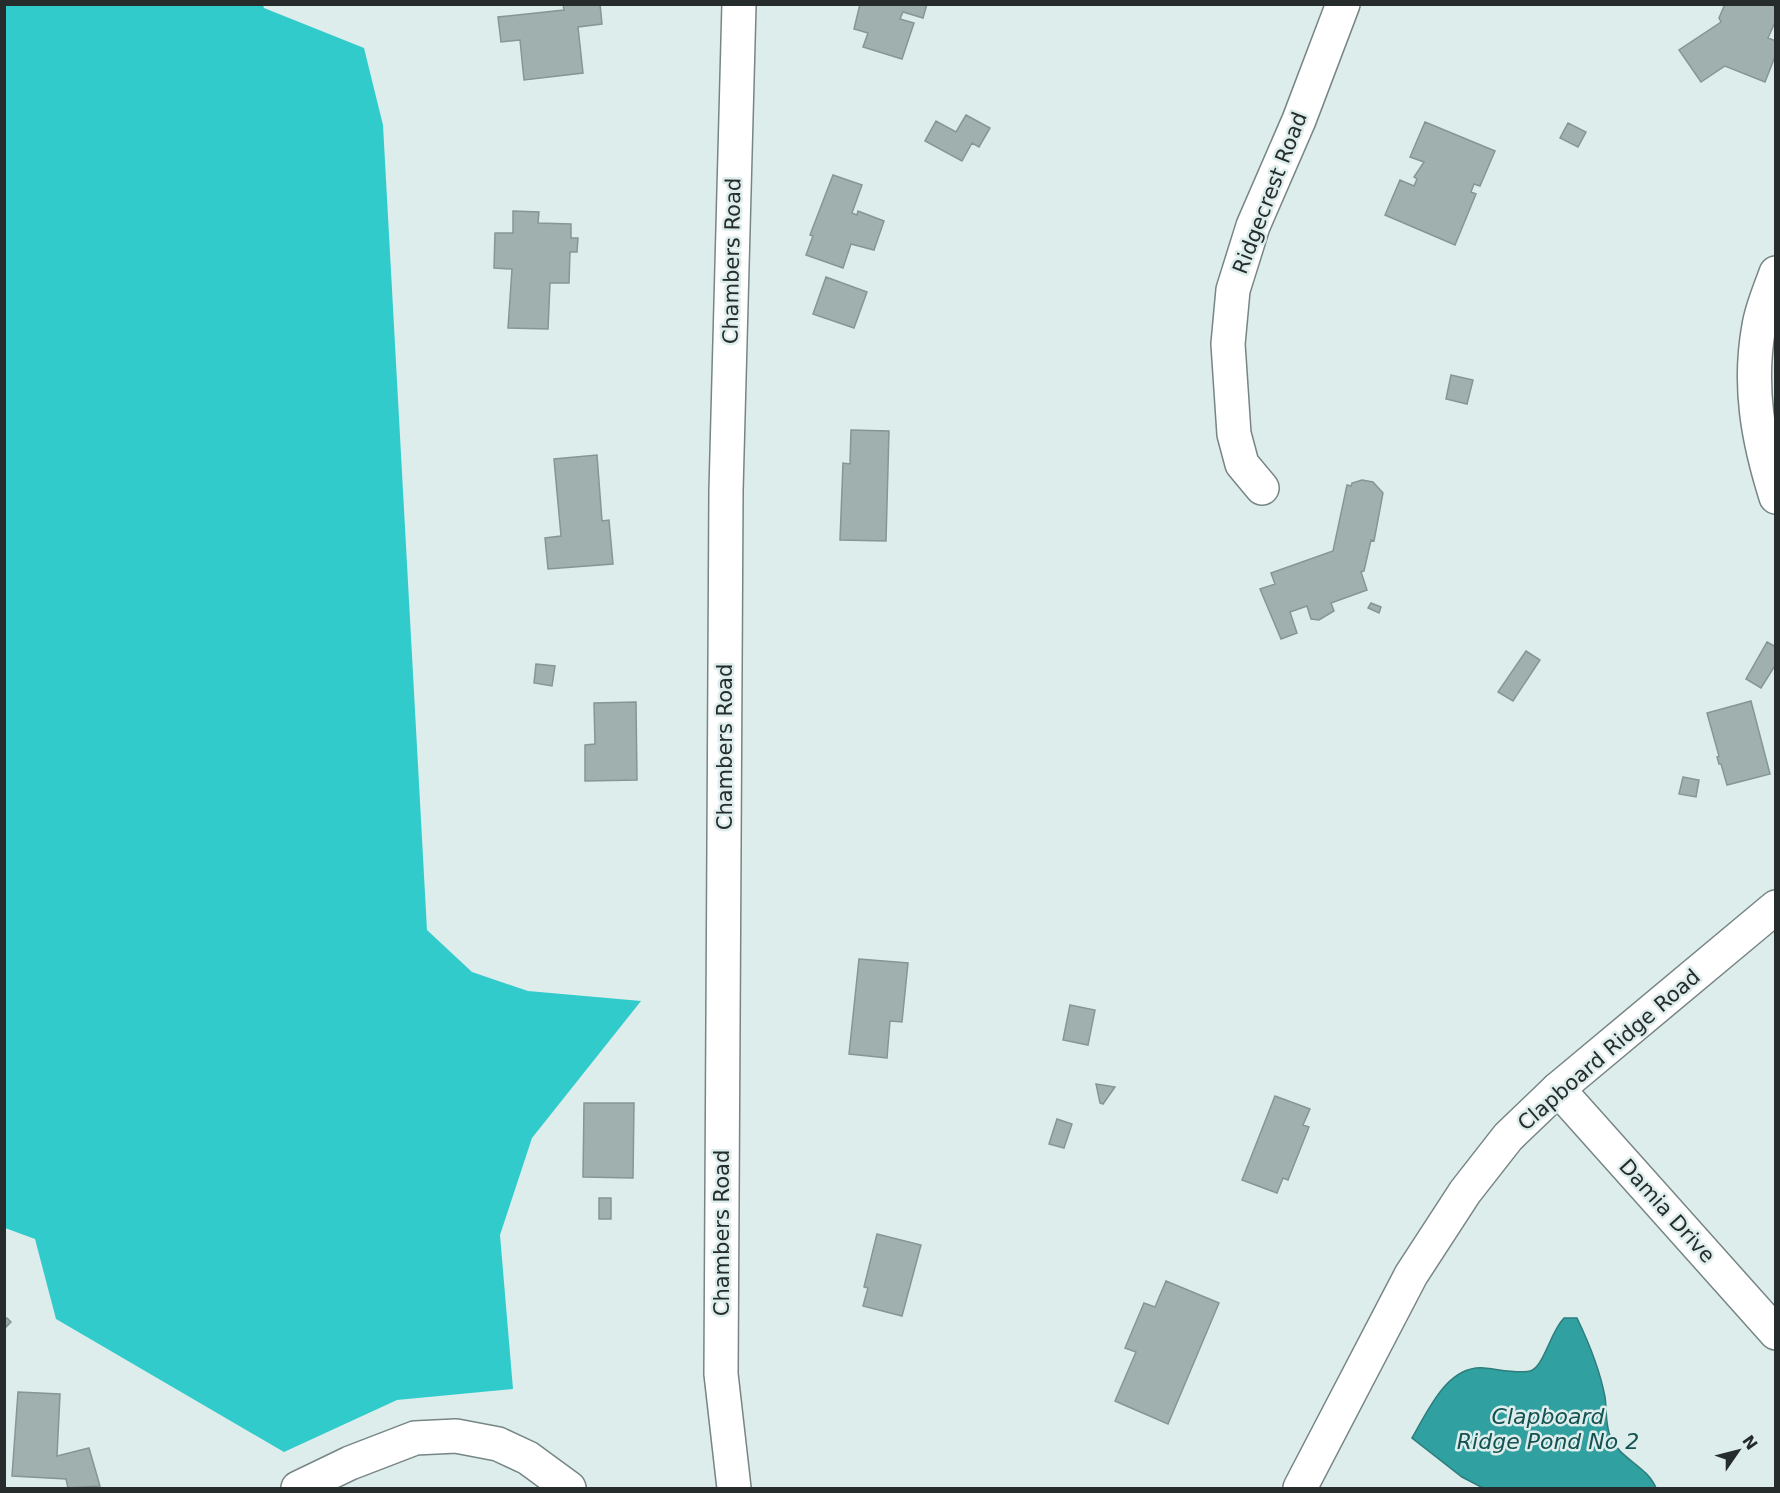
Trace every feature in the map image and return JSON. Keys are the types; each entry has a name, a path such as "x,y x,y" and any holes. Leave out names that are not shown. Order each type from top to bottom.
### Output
{"street":[{"name":"Chambers Road","path":"734,1488 721,1374 726,491 739,4"},
{"name":"Ridgecrest Road","path":"1262,488 1242,464 1234,434 1228,344 1233,290 1253,226 1299,120 1343,4"},
{"path":"1776,273 1759,324 1755,383 1760,447 1776,497"},
{"name":"Clapboard Ridge Road","path":"1300,1488 1411,1275 1465,1192 1508,1137 1558,1089 1776,908"},
{"name":"Damia Drive","path":"1558,1089 1776,1333"},
{"path":"298,1488 350,1463 415,1438 456,1436 498,1444 528,1458 569,1488"}],"shaded area":[{"path":"5,4 263,5 264,8 364,48 383,125 427,930 472,972 528,991 641,1001 532,1138 500,1235 513,1389 397,1400 284,1452 56,1319 35,1239 5,1228"}],"water":[{"name":"Clapboard Ridge Pond No 2","path":"1564,1318 1577,1318 1590,1347 1603,1387 1611,1438 1621,1452 1652,1480 1656,1488 1483,1488 1462,1477 1412,1438 1440,1392 1459,1374 1471,1369 1520,1372 1535,1368"}],"building":[{"path":"563,4 600,4 602,24 578,27 583,73 524,80 520,40 501,42 498,17 564,10"},
{"path":"860,4 927,4 923,18 903,12 900,19 914,23 902,59 863,47 868,33 854,29"},
{"path":"1725,4 1776,4 1776,20 1768,38 1776,41 1776,54 1765,82 1725,66 1701,82 1679,50 1721,22 1719,18"},
{"path":"966,115 990,128 979,147 972,143 962,161 925,141 936,121 956,132"},
{"path":"1425,122 1495,151 1480,186 1474,184 1471,192 1476,194 1455,245 1385,215 1400,180 1414,186 1417,179 1414,177 1424,162 1410,157"},
{"path":"1568,123 1586,132 1578,147 1560,138"},
{"path":"833,175 862,185 852,213 857,215 858,211 884,221 874,250 851,244 843,268 806,255 813,236 810,235"},
{"path":"513,211 539,212 538,223 571,224 571,238 578,238 577,252 570,252 569,283 550,283 548,329 508,328 512,269 494,268 495,233 513,233"},
{"path":"826,277 867,292 854,328 813,314"},
{"path":"1451,375 1473,380 1467,404 1446,399"},
{"path":"851,430 889,431 886,541 840,540 843,463 850,464"},
{"path":"597,455 602,521 609,520 613,564 548,569 545,538 561,536 554,459"},
{"path":"1362,480 1373,482 1383,493 1374,541 1371,540 1364,571 1361,572 1367,590 1331,603 1334,611 1319,620 1311,619 1307,606 1290,612 1297,633 1281,639 1260,589 1275,584 1271,573 1333,551 1347,485 1351,486 1352,483"},
{"path":"1371,603 1381,607 1379,613 1368,608"},
{"path":"1767,642 1776,647 1776,664 1761,688 1746,679"},
{"path":"1526,651 1540,660 1513,701 1498,692"},
{"path":"536,664 555,666 552,686 534,683"},
{"path":"1751,701 1770,774 1727,785 1717,757 1719,756 1707,713"},
{"path":"636,702 637,780 585,781 585,745 595,744 594,703"},
{"path":"1683,777 1699,780 1696,797 1679,794"},
{"path":"859,959 908,963 902,1022 890,1021 887,1058 849,1054"},
{"path":"1070,1005 1095,1010 1088,1045 1063,1040"},
{"path":"1096,1084 1115,1087 1103,1104 1100,1103"},
{"path":"1275,1096 1310,1109 1303,1125 1309,1127 1288,1180 1283,1178 1277,1193 1242,1180"},
{"path":"584,1103 634,1103 633,1178 583,1177"},
{"path":"1057,1119 1072,1124 1064,1148 1049,1144"},
{"path":"599,1198 611,1198 611,1219 599,1219"},
{"path":"877,1234 921,1245 902,1316 863,1306 868,1288 864,1287"},
{"path":"1166,1281 1219,1303 1168,1424 1115,1401 1136,1352 1125,1348 1144,1303 1155,1307"},
{"path":"7,1318 11,1322 6,1327 4,1320"},
{"path":"18,1392 60,1394 57,1456 89,1448 100,1486 68,1488 66,1479 12,1476"}]}
